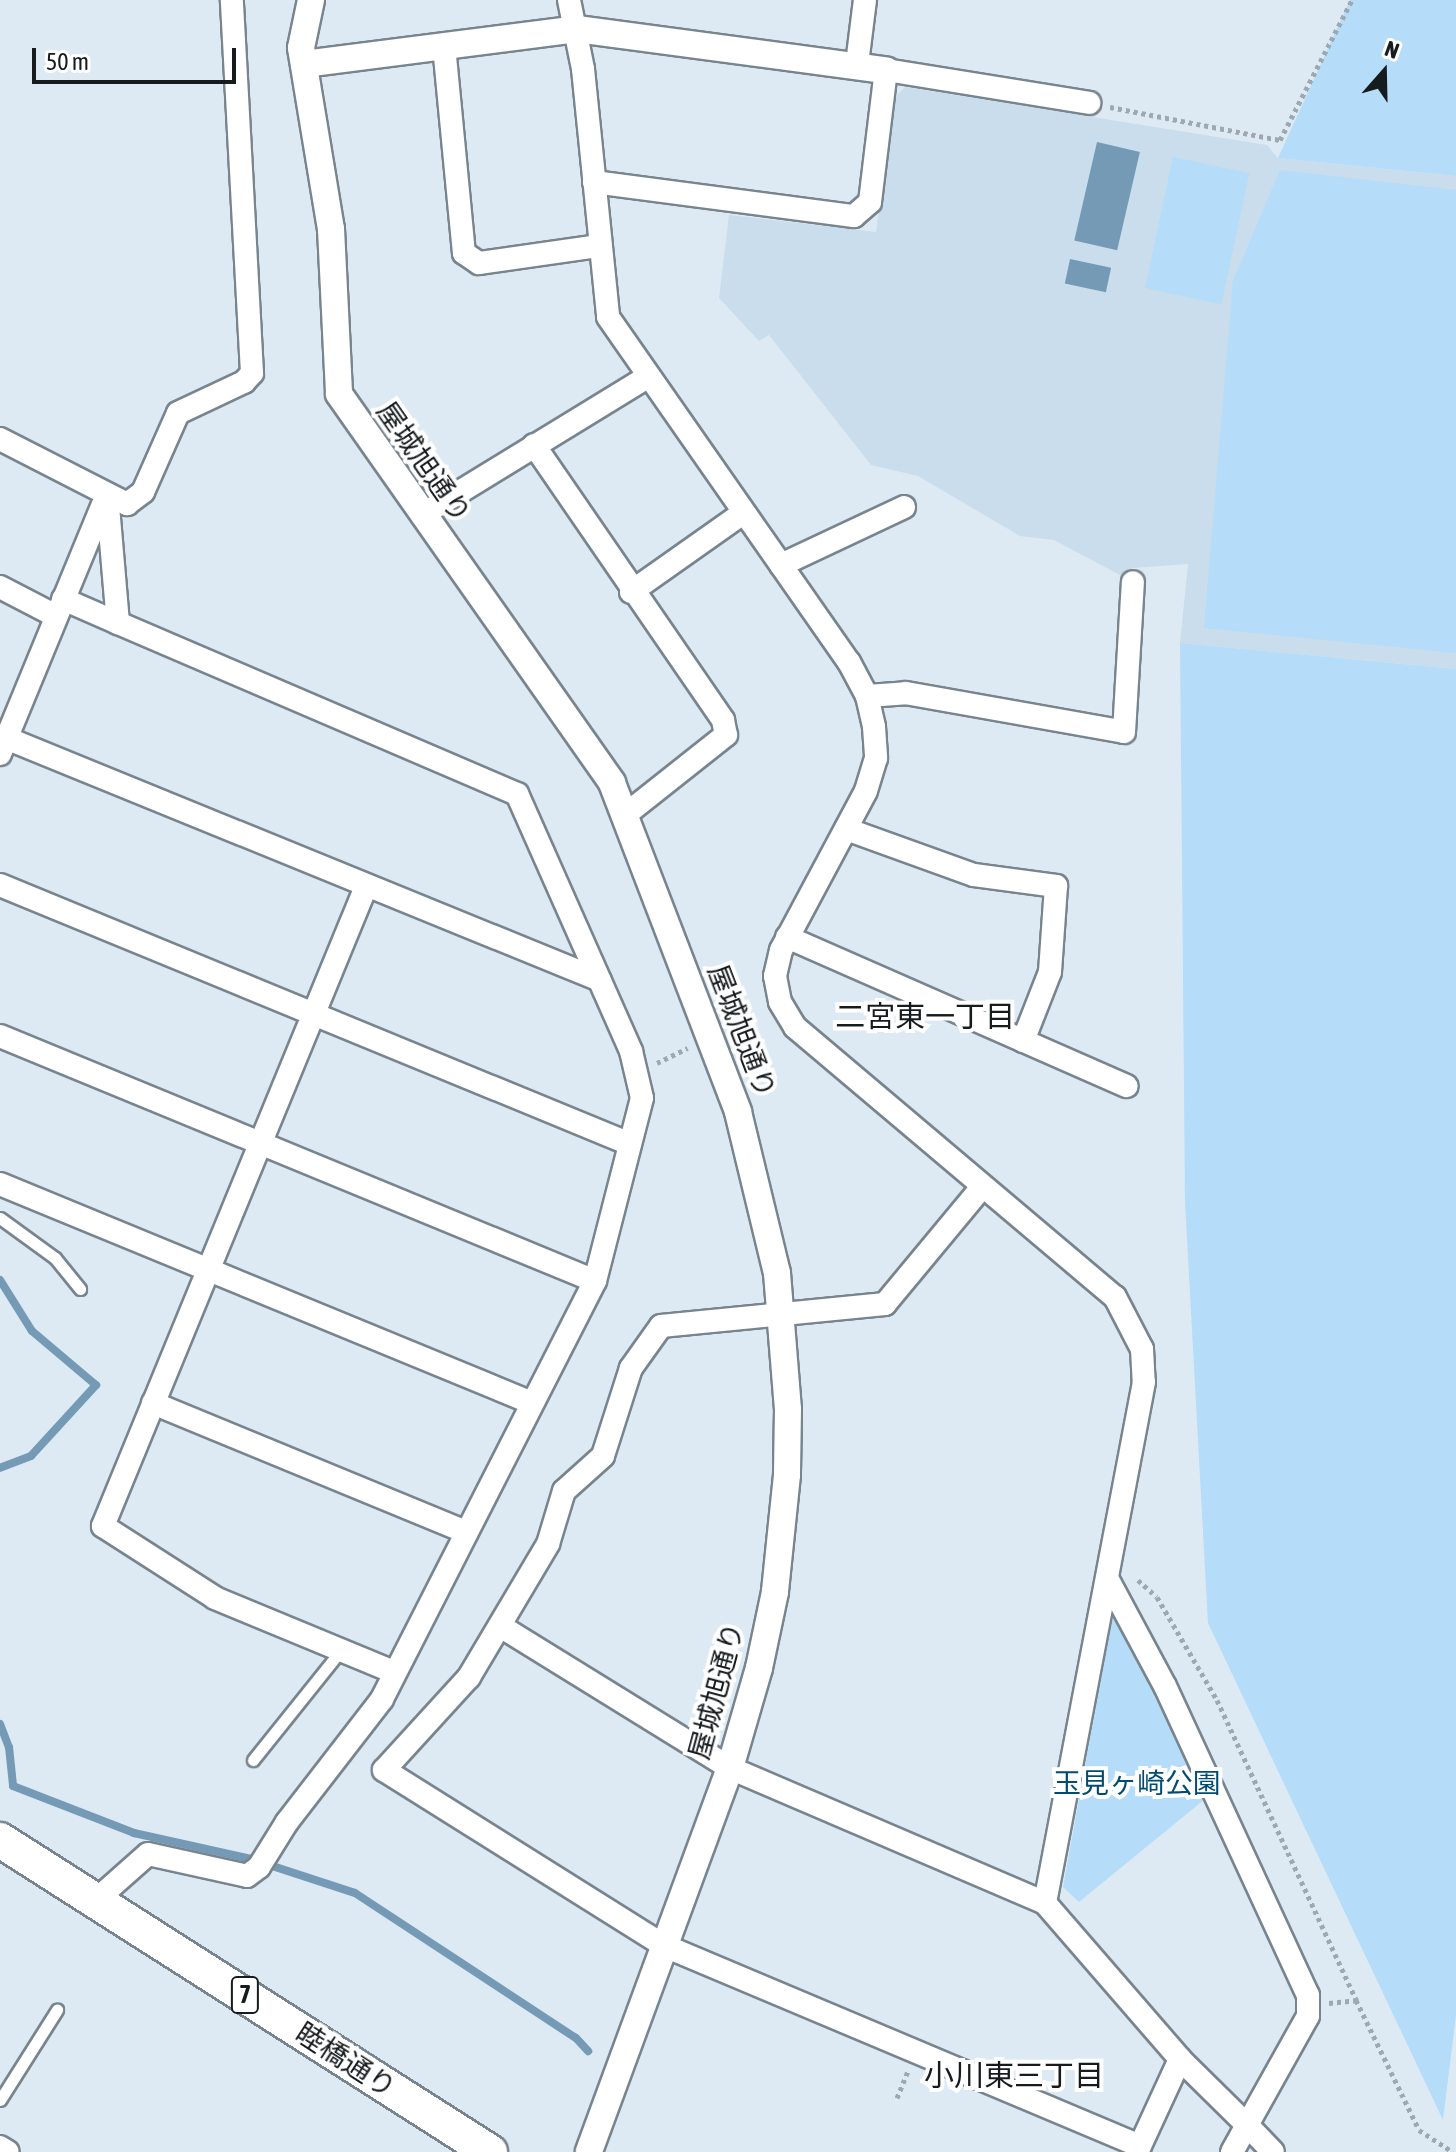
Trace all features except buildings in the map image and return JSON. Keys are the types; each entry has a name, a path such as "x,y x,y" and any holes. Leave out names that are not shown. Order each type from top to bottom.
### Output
{"main road":[{"name":"睦橋通り","path":"0,1840 490,2152"}],"street":[{"path":"0,439 127,504 143,492 178,413 244,382 252,373 232,0"},
{"name":"屋城旭通り","path":"311,0 301,48 331,229 339,394 612,783 710,1036 754,1164 781,1313 788,1409 782,1538 759,1668 730,1768 589,2152"},
{"path":"569,0 577,29 608,317 781,565 867,696 876,758 866,791 787,937 775,976 788,1019 1115,1297 1142,1349 1144,1382 1045,1903"},
{"path":"857,64 865,0"},
{"path":"304,64 577,29 857,64 1089,103"},
{"path":"444,46 464,253 479,263 599,246"},
{"path":"594,182 854,216 870,202 886,70"},
{"path":"422,515 647,377"},
{"path":"534,445 631,592 723,720 726,735 625,815"},
{"path":"107,494 3,746 600,980"},
{"path":"107,494 118,623"},
{"path":"781,565 904,507"},
{"path":"631,592 743,513"},
{"path":"867,696 906,693 1124,732 1133,582"},
{"path":"0,587 60,608 118,623 517,794 639,1073 642,1098 595,1281 382,1699 287,1822 264,1862 247,1876 148,1854 96,1900"},
{"path":"846,829 974,875 1056,886 1050,972 1023,1041"},
{"path":"0,885 630,1144"},
{"path":"365,889 103,1526 215,1598 394,1672"},
{"path":"787,937 1127,1086"},
{"path":"0,1036 595,1281"},
{"path":"0,1184 208,1273 532,1403"},
{"path":"982,1187 885,1304 661,1326 631,1368 603,1456 564,1491 548,1544 469,1677 384,1770 665,1946 1138,2149 1180,2059"},
{"path":"153,1403 466,1532"},
{"path":"1107,1578 1165,1686 1308,1995 1308,2016 1232,2152"},
{"path":"500,1626 730,1768 1045,1903 1180,2059 1273,2152"},
{"path":"0,2147 8,2152"}],"lane":[{"path":"0,1218 55,1258 80,1289"},
{"path":"253,1760 341,1650"},
{"path":"0,2100 57,2010"}],"path":[{"path":"1089,103 1280,140 1352,0"},
{"path":"639,1073 710,1036"},
{"path":"1157,1597 1217,1700 1419,2130 1453,2152"},
{"path":"1308,2005 1356,2000"}],"shaded area":[{"path":"905,87 1267,145 1278,158 1456,176 1456,669 1180,643 1188,564 1133,568 1120,575 1054,540 1020,536 918,476 871,465 769,335 759,341 719,298 729,215 876,232 895,97"},
{"path":"1097,142 1140,152 1117,250 1074,240"},
{"path":"1070,259 1111,268 1106,292 1065,283"}],"green space":[{"path":"1350,0 1456,0 1456,176 1278,158"},
{"path":"1173,157 1249,173 1221,304 1145,288"},
{"path":"1280,170 1456,190 1456,653 1204,628 1233,281"},
{"path":"1180,643 1456,669 1456,2015 1443,2120 1208,1623 1185,1202"},
{"name":"玉見ヶ崎公園","path":"1125,1617 1205,1799 1079,1902 1063,1887 1112,1620"}],"waterway":[{"path":"0,1280 32,1331 96,1385 31,1456 0,1468"},
{"path":"0,1724 9,1747 13,1786 134,1833 251,1859 355,1893 576,2038 588,2051"}],"district":[{"name":"二宮東一丁目","path":"925,1016"},
{"name":"小川東三丁目","path":"1014,2075"}]}
